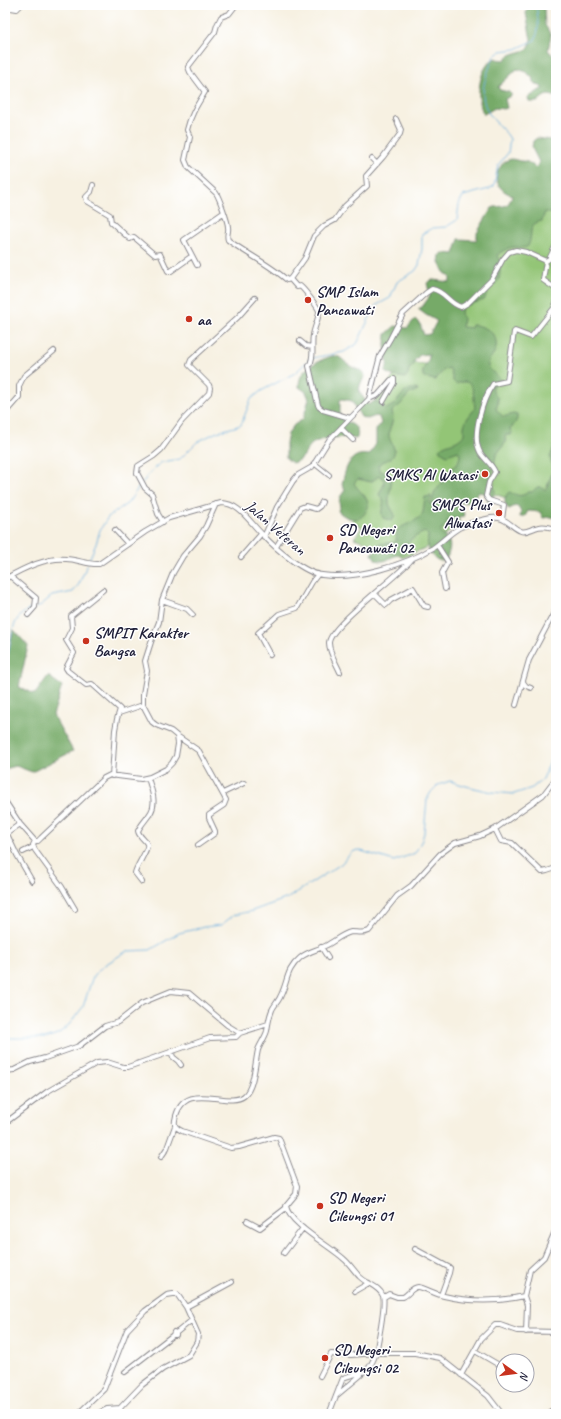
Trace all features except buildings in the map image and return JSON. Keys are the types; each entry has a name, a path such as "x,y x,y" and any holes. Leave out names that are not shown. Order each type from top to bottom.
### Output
{"street":[{"path":"5,7 17,9 21,5"},
{"path":"236,5 229,14 221,17 215,32 188,67 205,92 197,104 186,130 190,137 185,160 188,167 218,196 228,227 228,240 272,267 287,280 290,279 297,287 302,286 318,308 313,335 313,361 309,366 319,408 350,418"},
{"path":"290,279 305,258 314,236 324,226 331,221 334,221 344,206 367,186 366,176 400,134 396,119"},
{"path":"372,159 377,164"},
{"path":"93,185 92,192 86,197 87,201 110,215 111,222 130,239 134,237 155,255 160,254 168,271 171,271 192,256"},
{"path":"197,265 185,243 185,239 223,213"},
{"path":"556,246 549,259 546,261 543,280 556,289"},
{"path":"369,398 380,356 394,334 401,316 426,293 432,289 441,291 456,306 461,306 468,302 492,279 509,252 516,250 526,252 546,261"},
{"path":"163,522 158,514 152,494 145,488 137,473 138,466 161,450 182,421 209,393 209,385 189,365 191,360 238,317 255,298"},
{"path":"556,303 554,308 531,337 515,331 514,332 507,381 493,384 482,406 477,437 478,446 481,453 495,472 489,482 486,496 489,500 504,505 502,519 521,531 539,527 556,529"},
{"path":"300,341 306,346 312,347"},
{"path":"5,413 19,397 19,386 24,376 54,351"},
{"path":"241,557 263,535 277,506 298,475 309,469 329,440 369,398 378,395 391,380 394,379 394,383 383,402"},
{"path":"341,428 353,440"},
{"path":"314,463 329,474"},
{"path":"276,547 300,508 305,506 316,509 322,502"},
{"name":"Jalan Veteran","path":"216,504 225,503 236,508 276,547 304,568 318,574 344,575 372,571 401,563 437,545 459,528 492,518 502,519"},
{"path":"5,579 39,563 64,558 100,564 169,518 191,513 216,504"},
{"path":"198,845 215,833 216,831 208,818 209,815 226,802 226,800 199,751 172,731 152,722 143,705 143,694 147,671 145,661 159,622 162,600 183,556 200,536 216,504"},
{"path":"115,530 128,544"},
{"path":"437,545 448,562 442,575 445,588"},
{"path":"340,672 329,645 330,639 346,619 403,570 415,556"},
{"path":"270,655 258,633 279,614 297,608 318,574"},
{"path":"10,576 36,598 35,607 28,615"},
{"path":"375,594 386,605 391,600 413,588 424,606 428,607"},
{"path":"103,590 71,616 72,628 66,640 74,653 66,668 86,685 92,684 120,709 116,719 114,735 112,776"},
{"path":"162,600 187,609 193,615"},
{"path":"516,706 529,660 556,609"},
{"path":"522,682 531,688"},
{"path":"119,713 143,705"},
{"path":"34,841 38,841 101,780 107,776 141,779 148,778 166,769 175,760 178,744 177,736"},
{"path":"142,882 135,873 148,848 147,843 139,835 138,831 151,812 153,806 153,796 148,778"},
{"path":"161,1157 167,1148 175,1126 175,1117 181,1105 191,1099 203,1097 236,1099 246,1094 250,1088 258,1052 265,1036 272,1010 281,996 290,970 296,962 303,956 328,945 347,934 366,933 369,931 397,896 411,886 440,854 455,843 480,836 495,829 542,795 556,778"},
{"path":"223,793 244,783"},
{"path":"5,801 20,824 34,841 33,847 62,887 75,909"},
{"path":"20,824 6,833 32,881"},
{"path":"495,829 500,841 512,843 542,872 547,872 556,868"},
{"path":"23,852 33,847"},
{"path":"321,947 328,958"},
{"path":"5,1069 6,1071 14,1070 30,1062 79,1046 105,1026 118,1022 142,1003 171,991 189,993 227,1025 240,1033"},
{"path":"5,1123 48,1091 97,1063 107,1062 128,1067 210,1038 236,1037 240,1033 268,1024"},
{"path":"171,1051 173,1057 181,1065"},
{"path":"175,1126 182,1131 231,1148 274,1137 279,1138 298,1189 296,1194 287,1203 286,1208 261,1227 257,1227 248,1221"},
{"path":"286,1208 303,1228 335,1252 351,1266 360,1277 380,1291 384,1297 376,1353 370,1367 336,1397"},
{"path":"284,1253 303,1228"},
{"path":"526,1332 527,1305 524,1296 530,1270 544,1257 556,1229"},
{"path":"415,1249 450,1268 441,1295"},
{"path":"186,1307 232,1282"},
{"path":"355,1291 369,1283"},
{"path":"384,1297 390,1294 397,1297 403,1297 418,1287 452,1298 491,1300 511,1299 524,1296"},
{"path":"78,1414 102,1391 127,1330 145,1311 167,1295 177,1294 186,1307 198,1334 197,1342 190,1355 167,1367 146,1381 120,1408 107,1409 97,1414"},
{"path":"125,1372 192,1320"},
{"path":"461,1375 483,1337 495,1325 500,1325 513,1331 556,1332"},
{"path":"475,1351 495,1363"},
{"path":"320,1376 331,1354 351,1356 376,1353 408,1353 434,1356 440,1358 488,1396 502,1414"},
{"path":"329,1414 343,1378 363,1373"},
{"path":"120,1408 122,1414"}],"green space":[{"path":"529,5 542,5 544,7 545,25 551,35 548,50 556,59 556,97 547,95 537,102 529,102 529,97 543,88 535,83 531,76 524,71 517,69 498,87 500,90 509,92 512,95 505,99 507,108 495,108 484,114 479,100 482,74 491,61 497,58 505,60 509,55 529,48 531,40 526,13"},
{"path":"556,135 556,221 553,214 545,212 542,221 537,222 532,227 528,246 523,248 510,248 497,255 501,263 498,281 488,291 484,300 462,307 462,327 471,328 472,325 487,329 494,336 496,341 495,351 489,361 488,367 500,379 500,383 494,385 493,389 494,394 499,399 497,399 498,403 496,409 502,416 517,415 516,421 510,429 512,433 511,435 506,435 506,442 496,455 491,479 495,491 491,503 489,504 486,494 479,492 473,501 457,505 457,507 464,513 463,517 447,521 440,533 450,544 450,549 445,560 438,560 432,555 428,547 428,535 425,532 415,537 406,545 408,548 404,554 384,561 376,560 372,554 379,544 396,542 397,530 416,520 422,515 425,497 431,496 429,502 431,505 435,491 443,481 443,474 457,464 460,458 458,451 447,455 439,450 462,437 466,422 475,408 472,388 467,382 456,384 453,381 449,368 444,370 435,380 423,376 423,370 429,354 420,355 415,360 405,378 393,376 385,372 387,366 385,344 386,334 395,326 407,328 415,319 420,324 424,335 430,334 437,321 418,309 422,307 430,296 427,283 429,281 450,282 450,277 444,272 439,262 440,255 443,253 454,254 459,239 476,240 477,233 492,208 504,206 508,203 512,195 500,187 497,179 498,171 503,163 510,159 514,159 527,162 536,168 539,162 532,148 533,141 537,138 550,140"},
{"path":"556,179 556,471 547,495 512,500 479,489 494,434 454,329 454,310 502,246"},
{"path":"332,356 341,358 364,374 365,376 360,385 359,392 369,405 374,401 381,403 386,409 393,405 407,390 418,390 409,394 401,404 392,411 393,418 389,435 394,448 394,453 391,458 378,466 380,471 386,473 391,479 389,502 395,516 392,521 383,518 382,515 383,501 379,495 384,481 381,476 371,482 358,479 354,483 364,495 368,505 366,512 362,516 352,519 344,516 338,511 340,497 345,490 342,485 349,463 357,456 369,455 376,444 376,430 381,423 378,416 367,419 361,417 352,401 342,399 340,400 340,416 342,419 355,426 358,433 357,438 340,437 321,440 312,444 302,458 297,462 292,463 286,458 286,443 288,434 294,425 303,419 309,399 306,392 299,387 302,375 310,366"},
{"path":"405,362 473,369 481,408 473,447 441,501 458,517 460,525 452,529 436,543 403,558 393,552 354,538 362,527 352,522 359,504 349,479 372,467 388,418 373,403"},
{"path":"556,440 556,519 552,517 543,518 540,512 528,511 525,516 520,517 521,512 518,507 515,506 509,509 507,507 505,503 506,496 509,492 523,495 528,492 532,492 537,487 541,487 545,490 553,470 550,458"},
{"path":"14,630 28,646 19,687 35,694 48,676 62,686 53,715 73,751 32,772 16,766 5,769 5,661"}],"waterway":[{"path":"313,358 344,352 357,344 375,306 390,298 397,282 415,271 419,265 422,249 422,234 432,228 446,227 457,220 459,204 463,196 489,189 494,186 498,165 508,153 510,139 488,112 483,97 485,81 494,56 501,51 516,49 535,40 538,27 536,5"},
{"path":"143,482 153,469 162,462 180,459 197,442 217,432 241,425 251,399 261,391 295,373 310,359"},
{"path":"88,562 100,530 108,517 128,503 141,484"},
{"path":"36,608 52,596 73,592 79,584 87,565"},
{"path":"5,665 14,625 23,613 31,609"},
{"path":"5,1040 10,1038 45,1038 58,1034 68,1026 83,1007 92,979 97,972 103,966 127,951 150,950 179,933 204,927 221,925 234,915 252,911 288,898 341,864 352,852 358,850 394,861 415,853 424,833 427,799 438,785 450,781 492,792 514,794 532,788 543,779 556,746"}],"place":[{"name":"SMP Islam Pancawati","path":"308,300"},
{"name":"aa","path":"189,319"},
{"name":"SMKS Al Watasi","path":"485,474"},
{"name":"SMPS Plus Alwatasi","path":"499,513"},
{"name":"SD Negeri Pancawati 02","path":"330,538"},
{"name":"SMPIT Karakter Bangsa","path":"86,641"},
{"name":"SD Negeri Cileungsi 01","path":"320,1206"},
{"name":"SD Negeri Cileungsi 02","path":"325,1358"}]}
